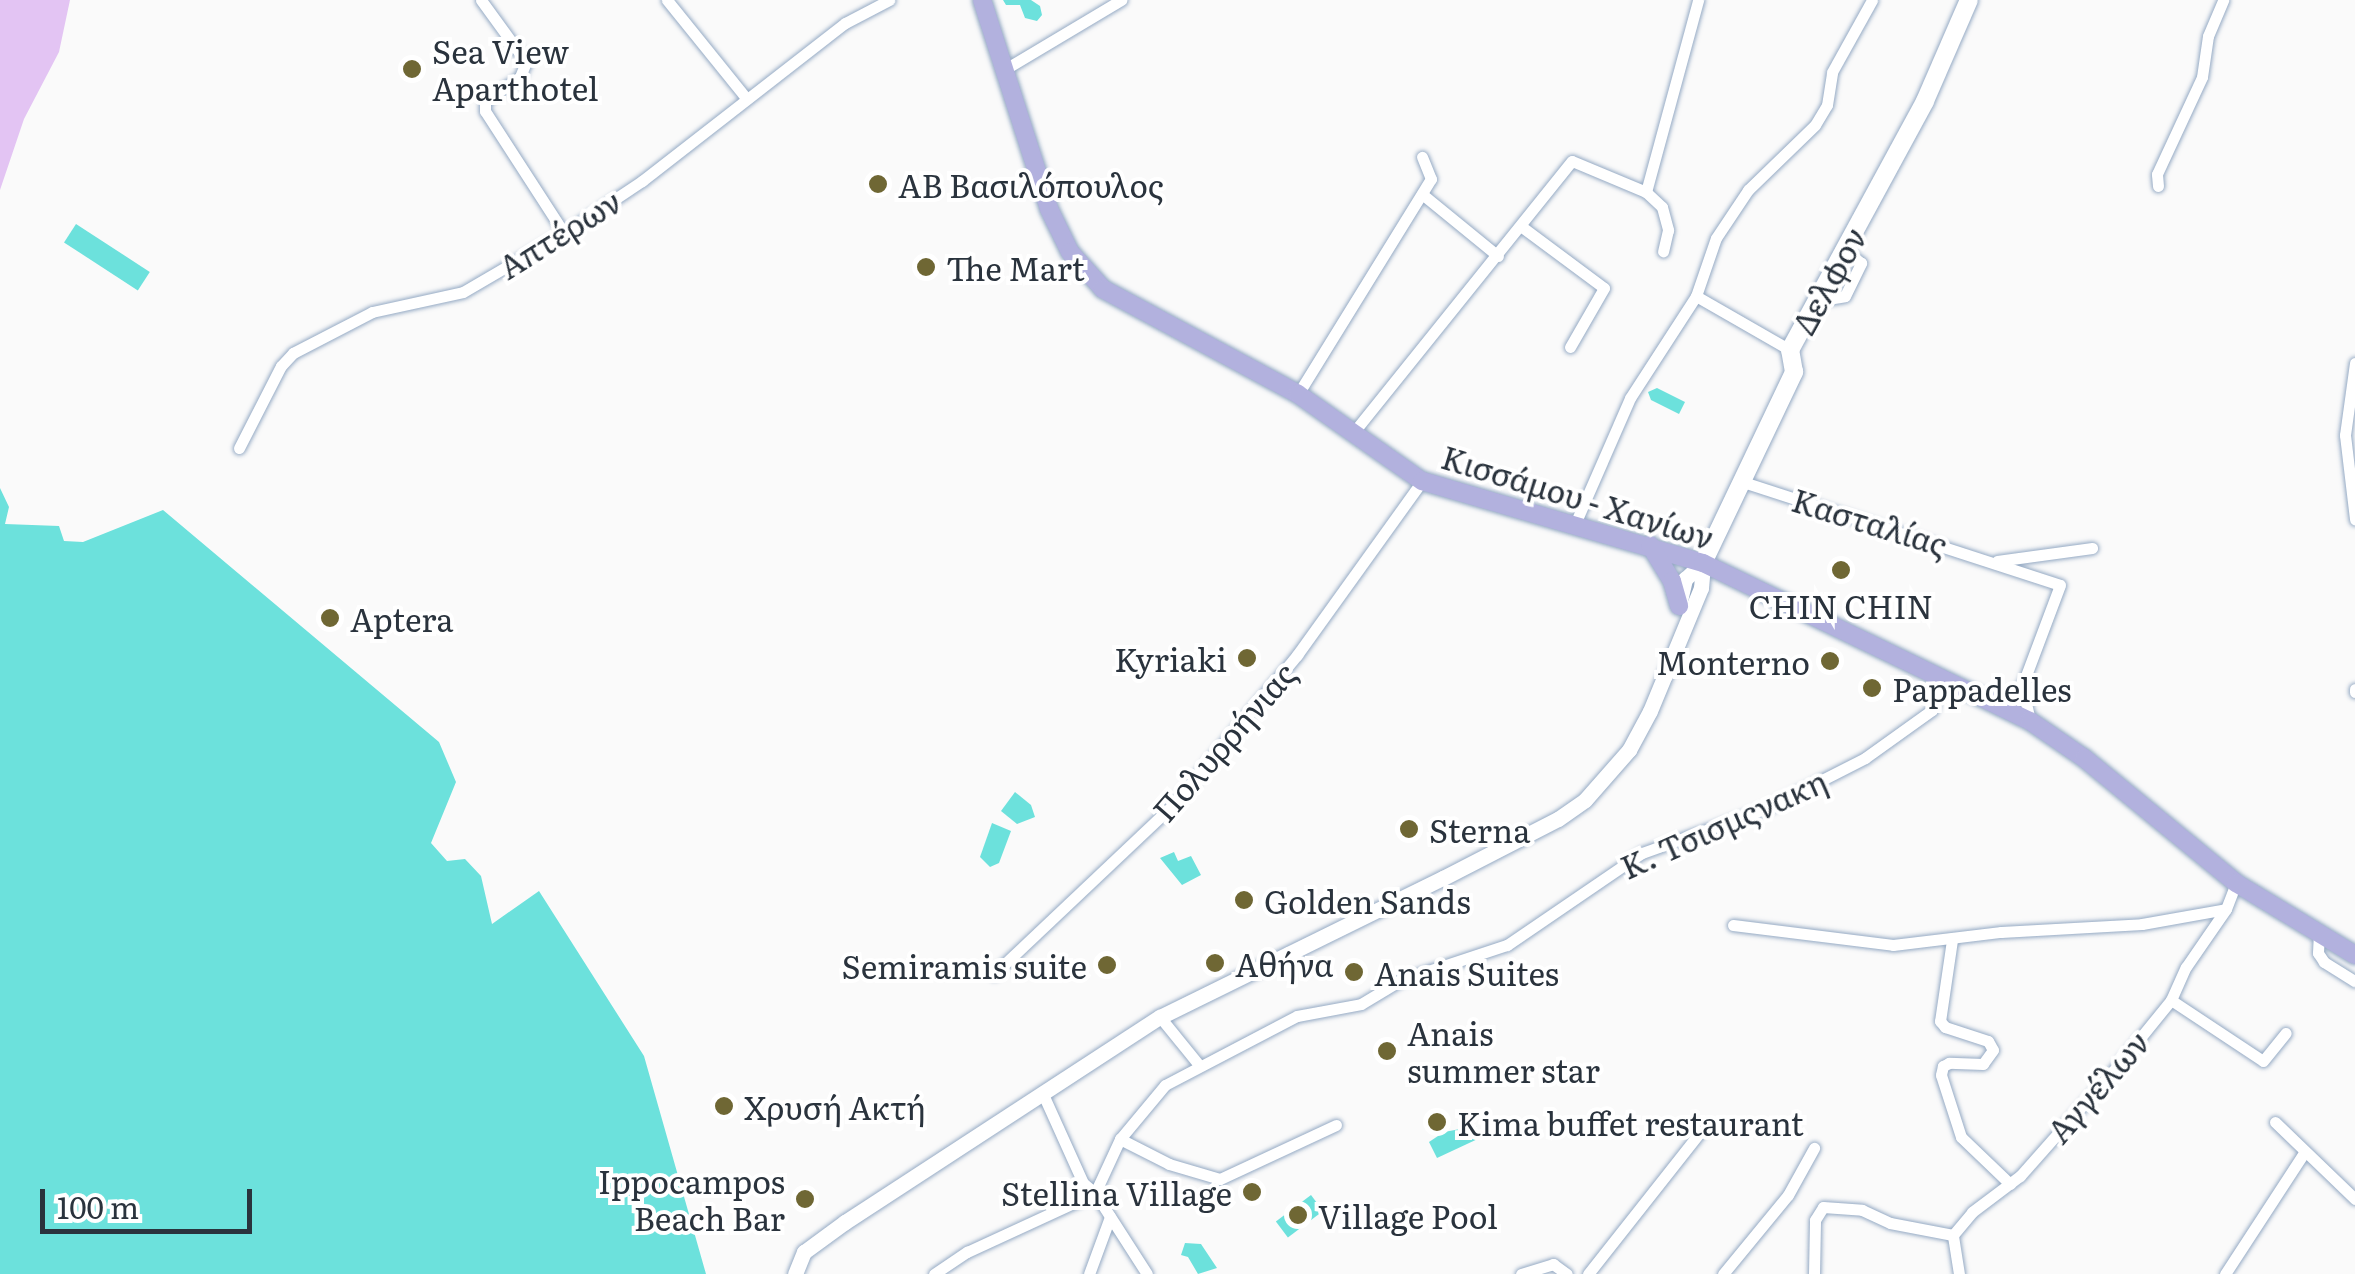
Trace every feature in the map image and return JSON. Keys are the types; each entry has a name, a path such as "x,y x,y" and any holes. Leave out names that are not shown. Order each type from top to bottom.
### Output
{"main road":[{"name":"Κισσάμου - Χανίων","path":"982,0 1049,209 1070,252 1103,289 1298,394 1422,481 1649,544 1702,564 2030,721 2084,758 2236,883 2355,955"},
{"name":"Δελφον","path":"1702,564 1794,372 1782,346 1816,301 1926,101 1969,0"},
{"path":"1649,544 1672,582 1679,606"}],"street":[{"path":"481,0 526,62 520,77 485,101 484,111 564,234"},
{"path":"667,0 748,99"},
{"name":"Απτέρων","path":"239,448 281,366 294,353 372,312 463,292 564,234 642,181 845,23 889,0"},
{"path":"1002,71 1121,0"},
{"path":"1646,192 1698,0"},
{"path":"1575,524 1630,398 1696,296 1706,258 1732,211 1814,125 1827,105 1832,72 1872,0"},
{"path":"2158,186 2157,174 2202,77 2208,36 2223,0"},
{"path":"1298,394 1431,179 1422,157"},
{"path":"1353,433 1572,161 1646,192 1662,207 1668,230 1662,251"},
{"path":"1422,194 1498,256"},
{"path":"1522,226 1604,288 1570,347"},
{"path":"1696,296 1782,346"},
{"path":"2355,363 2345,434 2355,518"},
{"name":"Πολυρρήνιας","path":"994,974 1172,804 1297,655 1422,481"},
{"name":"Κασταλίας","path":"1743,482 1996,561 2060,585 2022,686"},
{"name":"Κασταλίας","path":"1996,561 2092,548"},
{"path":"1674,649 1685,578 1702,564"},
{"path":"794,1274 804,1252 1160,1017 1571,810 1629,750 1655,700 1702,588 1702,564"},
{"name":"Κ. Τσισμςνακη","path":"1095,1193 1120,1139 1165,1085 1297,1016 1361,1004 1401,980 1508,945 1642,853 1767,808 1865,758 1932,710 1941,678"},
{"path":"1997,705 2022,686 2030,721"},
{"name":"Αγγέλων","path":"1954,1235 1972,1212 2010,1184 2120,1064 2170,1000 2226,909 2236,883"},
{"path":"1733,925 1893,945 2001,932 2142,924 2226,909"},
{"path":"2319,933 2318,953 2324,962 2355,982"},
{"path":"1952,940 1940,1021 1945,1027 1988,1041 1993,1050 1984,1064 1946,1064 1942,1074 1960,1137 2010,1184"},
{"path":"2170,1000 2263,1061 2286,1033"},
{"path":"1160,1017 1199,1065"},
{"path":"1042,1092 1083,1183 1095,1193 1147,1274"},
{"path":"2275,1122 2355,1199"},
{"path":"1120,1139 1169,1164 1220,1179 1336,1125"},
{"path":"1588,1274 1701,1131"},
{"path":"1723,1274 1788,1195 1814,1148"},
{"path":"2225,1274 2304,1153"},
{"path":"934,1274 967,1252 1095,1193"},
{"path":"1814,1274 1815,1220 1823,1207 1862,1210 1890,1223 1954,1235 1960,1274"},
{"path":"1088,1274 1110,1217"},
{"path":"1521,1274 1552,1264 1567,1274"}],"shaded area":[{"path":"0,0 70,0 59,52 24,119 0,190"}],"water":[{"path":"1003,0 1031,0 1040,6 1042,15 1037,21 1025,18 1020,5 1006,5"},
{"path":"76,224 150,272 138,290 64,242"},
{"path":"1657,388 1685,402 1679,414 1651,400 1648,392"},
{"path":"0,488 9,507 5,524 59,526 64,541 83,542 163,510 439,742 456,782 431,843 447,861 465,859 481,876 492,924 539,891 644,1056 706,1274 0,1274"},
{"path":"1015,792 1031,805 1035,817 1017,824 1001,811"},
{"path":"992,823 1011,831 999,863 990,867 980,857"},
{"path":"1174,852 1178,861 1191,856 1201,875 1182,885 1160,858"},
{"path":"1476,1126 1482,1137 1437,1158 1429,1142 1444,1132"},
{"name":"Village Pool","path":"1311,1195 1323,1211 1288,1237 1276,1221"},
{"path":"1185,1243 1201,1244 1217,1268 1198,1274 1188,1257 1181,1255"}],"place":[{"name":"Sea View Aparthotel","path":"412,69"},
{"name":"ΑΒ Βασιλόπουλος","path":"878,184"},
{"name":"The Mart","path":"926,267"},
{"name":"CHIN CHIN","path":"1841,570"},
{"name":"Aptera","path":"330,618"},
{"name":"Kyriaki","path":"1247,658"},
{"name":"Monterno","path":"1830,661"},
{"name":"Pappadelles","path":"1872,688"},
{"name":"Sterna","path":"1409,829"},
{"name":"Golden Sands","path":"1244,900"},
{"name":"Αθήνα","path":"1215,963"},
{"name":"Semiramis suite","path":"1107,965"},
{"name":"Anais Suites","path":"1354,972"},
{"name":"Anais summer star","path":"1387,1051"},
{"name":"Χρυσή Ακτή","path":"724,1106"},
{"name":"Kima buffet restaurant","path":"1437,1122"},
{"name":"Stellina Village","path":"1252,1192"},
{"name":"Ippocampos Beach Bar","path":"805,1199"},
{"name":"Village Pool","path":"1298,1215"}]}
